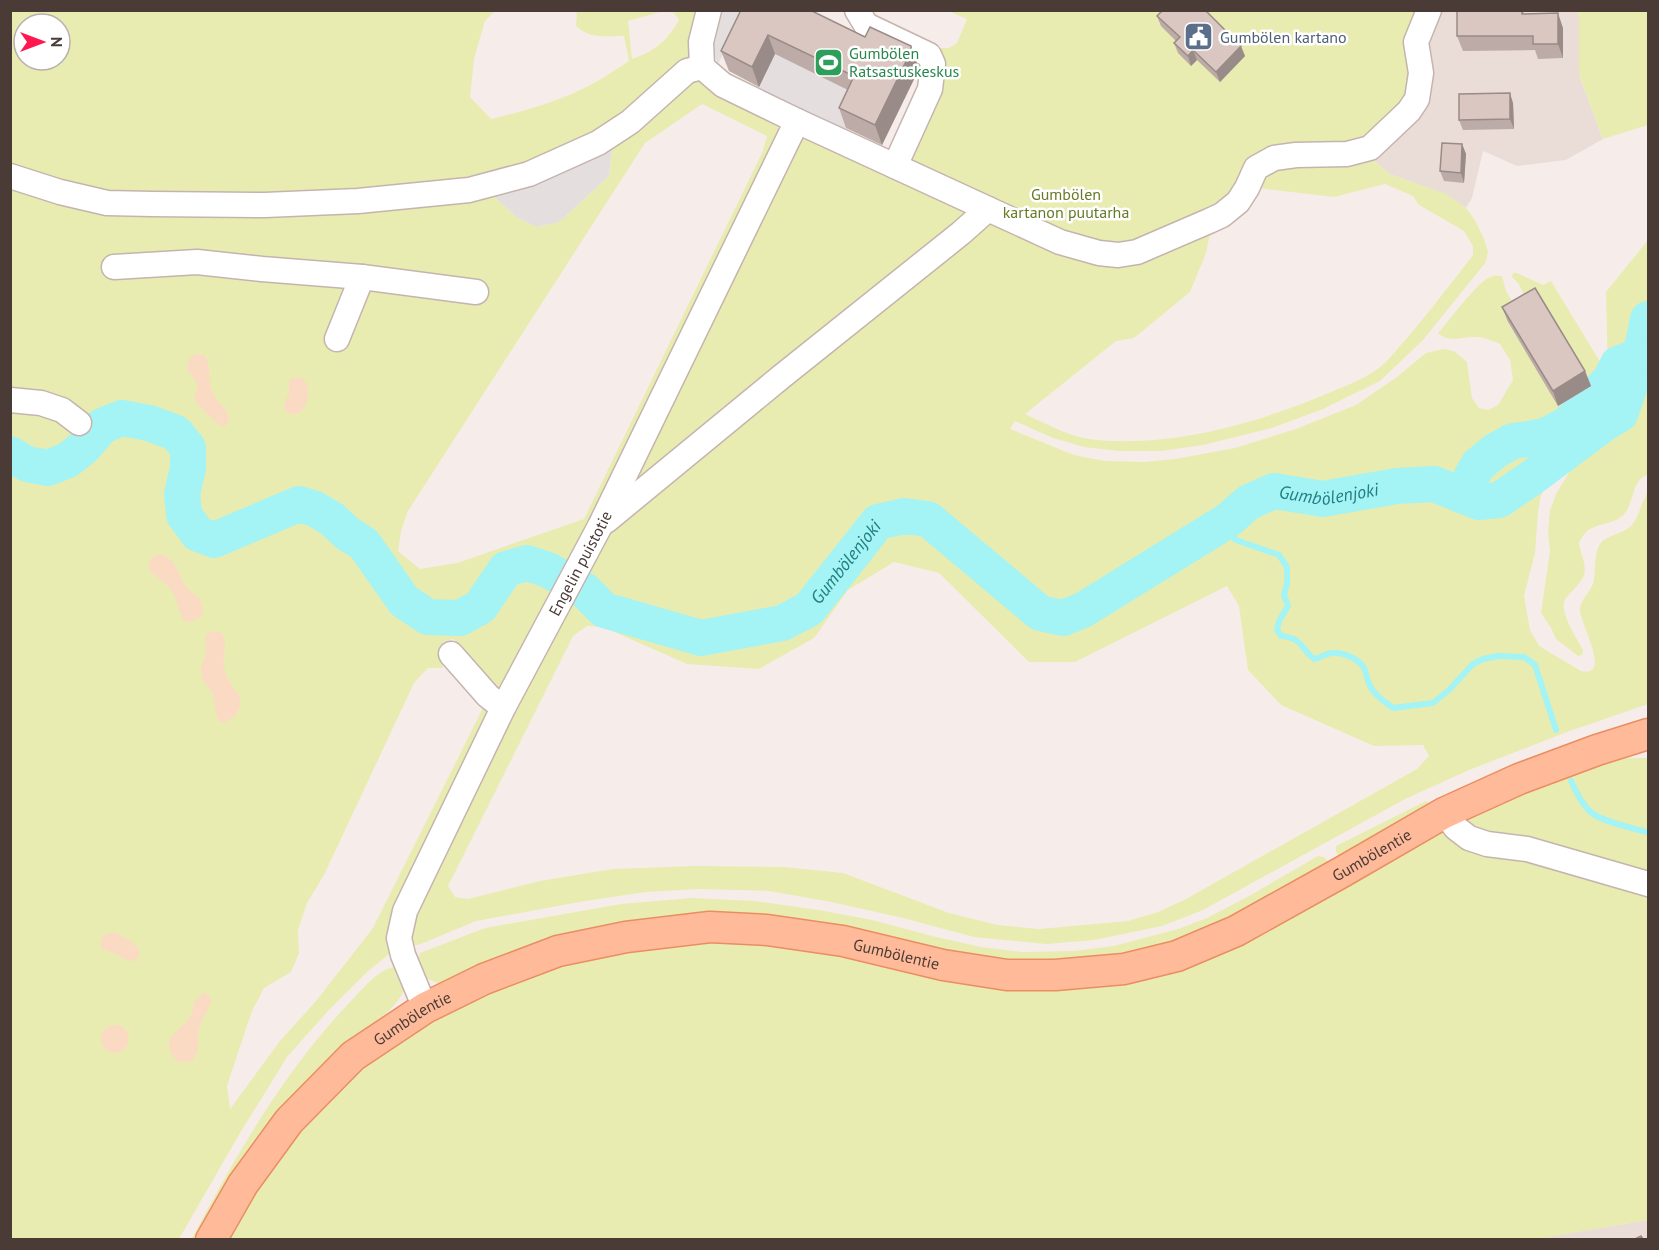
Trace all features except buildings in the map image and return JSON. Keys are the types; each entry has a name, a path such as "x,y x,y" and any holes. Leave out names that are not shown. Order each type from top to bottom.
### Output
{"main road":[{"name":"Gumbölentie","path":"211,1239 243,1184 289,1120 353,1056 425,1008 484,979 558,951 626,937 710,927 767,930 843,941 943,965 1007,975 1055,975 1124,969 1177,956 1236,931 1444,813 1519,779 1648,734"}],"street":[{"path":"709,10 701,42 702,67 723,85 1060,243 1099,253 1118,255 1137,252 1222,215 1238,202 1256,168 1274,158 1296,154 1347,154 1370,148 1404,117 1417,99 1421,73 1416,42 1429,10"},
{"path":"856,10 866,25 929,55 933,64 930,89 895,165"},
{"path":"10,176 60,192 107,203 264,205 358,201 469,190 529,174 598,143 630,122 687,70 702,67"},
{"name":"Engelin puistotie","path":"425,1008 403,955 399,938 405,911 503,708 600,526 797,121"},
{"path":"600,526 988,209"},
{"path":"114,267 197,262 362,277 476,292"},
{"path":"337,339 362,277"},
{"path":"10,400 41,403 62,410 79,423"},
{"path":"452,654 488,696 503,708"},
{"path":"1444,813 1456,828 1469,838 1487,844 1527,849 1648,884"}],"shaded area":[{"path":"717,11 741,13 740,21 718,64 712,50"},
{"path":"1421,11 1577,11 1579,16 1579,75 1603,139 1566,160 1517,166 1483,151 1472,198 1466,208 1445,194 1389,174 1372,158"},
{"path":"775,54 862,96 844,133 758,89"},
{"path":"612,149 609,176 559,222 537,227 518,218 492,195 532,184"},
{"path":"1648,1220 1648,1239 1530,1239"}],"green space":[{"name":"Gumbölen kartanon puutarha","path":"972,10 1421,11 1413,79 1403,106 1372,158 1389,174 1446,194 1466,208 1475,220 1488,251 1486,262 1423,340 1380,381 1323,409 1272,428 1203,445 1161,451 1118,451 1084,447 1053,438 1015,421 1010,429 1074,455 1105,461 1145,462 1235,448 1296,429 1356,405 1397,377 1426,353 1443,349 1454,351 1467,362 1472,398 1479,408 1488,410 1498,405 1513,380 1510,360 1500,344 1479,337 1447,338 1438,333 1482,282 1495,276 1502,276 1506,291 1520,315 1508,323 1559,405 1590,385 1531,308 1518,283 1512,277 1513,273 1543,285 1551,281 1608,375 1606,292 1648,240 1648,475 1639,481 1628,508 1621,517 1592,528 1579,542 1585,571 1579,584 1566,598 1564,610 1583,650 1582,655 1578,656 1556,639 1541,613 1550,551 1548,532 1550,510 1556,494 1570,471 1562,465 1544,487 1540,499 1535,553 1524,596 1530,630 1539,646 1581,671 1590,671 1594,666 1594,657 1580,607 1593,583 1598,548 1604,540 1632,525 1648,492 1648,704 1469,770 1405,799 1203,910 1162,926 1094,940 1046,944 974,937 903,918 769,891 699,889 646,892 476,921 421,944 411,944 410,923 797,140 805,133 910,161 937,103 944,54 938,48 949,48 957,43 967,19 948,11 971,12","holes":["1385,184 1413,196 1419,205 1464,231 1473,246 1473,255 1409,336 1375,371 1344,387 1276,413 1217,430 1157,440 1087,439 1025,414 1116,341 1134,338 1190,292 1206,253 1211,228 1257,188 1334,197","894,562 939,573 1029,662 1075,662 1227,586 1239,606 1248,670 1281,705 1374,746 1423,745 1429,756 1417,769 1186,899 1158,912 1128,921 1039,929 998,925 949,913 843,873 784,867 695,866 613,869 540,881 468,899 455,897 448,886 573,636 587,626 603,627 687,664 759,669 814,638 848,590"]},
{"path":"11,11 495,11 485,21 474,59 470,97 491,119 535,107 583,89 629,61 624,36 598,36 581,30 576,26 577,11 664,11 703,11 688,63 642,105 492,195 518,218 537,227 559,222 609,176 612,149 630,137 660,104 695,80 710,82 774,116 779,129 779,145 502,698 484,684 462,646 453,639 445,641 439,647 443,668 428,668 414,683 324,875 307,903 298,930 299,953 291,972 264,988 252,1011 227,1086 230,1109 280,1041 316,1001 373,928 485,704 492,707 393,951 367,972 328,1011 287,1057 179,1239 11,1239","holes":["664,11 674,13 679,20 665,40 654,49 632,59 628,21","702,104 767,136 762,153 584,519 457,563 420,569 398,551 401,531 408,511 645,143"]},
{"path":"1577,11 1648,11 1648,125 1603,139 1579,75 1579,16"},
{"path":"1610,758 1648,758 1648,1220 1530,1240 227,1240 256,1189 300,1129 362,1065 431,1019 488,989 561,963 626,947 710,940 764,941 1082,987 1472,813"},
{"path":"1426,801 1432,805 1342,859 1337,853 1336,846"},
{"path":"1318,856 1326,859 1329,867 1184,941 1093,962 1005,963 777,920 437,983 428,979 418,959 420,953 485,928 621,904 692,898 755,901 819,910 872,920 981,947 1022,952 1074,951 1114,946 1178,929 1207,918"},
{"path":"394,967 399,969 404,985 399,999 383,1017 330,1058 299,1089 257,1147 200,1239 191,1240 244,1145 304,1056 365,986 381,972"}],"sand":[{"path":"204,355 207,360 213,393 229,416 229,422 225,426 215,422 195,399 197,385 187,365 192,356"},
{"path":"300,377 306,382 308,396 303,409 292,414 285,411 284,407 289,395 289,381"},
{"path":"155,555 164,555 172,561 186,587 200,599 203,609 201,617 185,622 172,591 149,571 149,561"},
{"path":"212,631 222,633 225,643 225,671 240,700 239,709 234,717 221,723 216,715 213,694 202,679 201,669 206,653 205,636"},
{"path":"113,932 136,946 140,953 136,960 128,960 101,948 102,937"},
{"path":"204,993 209,995 211,1001 200,1025 196,1054 190,1062 177,1061 171,1053 170,1040 190,1017 195,1001"},
{"path":"115,1025 125,1029 129,1039 125,1049 115,1053 105,1049 101,1039 105,1029"}],"waterway":[{"name":"Gumbölenjoki","path":"10,454 27,464 48,468 68,460 84,447 102,426 122,418 149,423 176,433 188,448 188,468 182,494 184,515 198,534 214,540 299,504 315,509 364,544 404,601 428,617 460,618 480,607 506,569 527,563 548,570 584,590 604,610 701,638 782,623 809,609 878,522 904,516 928,519 1040,613 1063,618 1083,610 1227,521 1249,502 1274,491 1323,499 1397,486 1434,484 1479,502 1499,500 1620,414 1641,354 1648,319"},
{"path":"1461,495 1478,465 1495,451 1513,441 1547,435 1566,425 1610,380 1618,364 1638,356"},
{"path":"1220,525 1236,540 1279,555 1287,567 1287,584 1284,595 1288,606 1279,621 1277,630 1281,636 1297,641 1314,659 1337,653 1356,660 1363,666 1368,682 1374,691 1393,708 1433,703 1449,690 1473,664 1483,659 1498,656 1524,657 1535,665 1556,730"},
{"path":"1571,781 1583,803 1592,813 1609,822 1648,832"}],"place":[{"name":"Gumbölen kartano","path":"1199,37"},
{"name":"Gumbölen Ratsastuskeskus","path":"828,62"}]}
